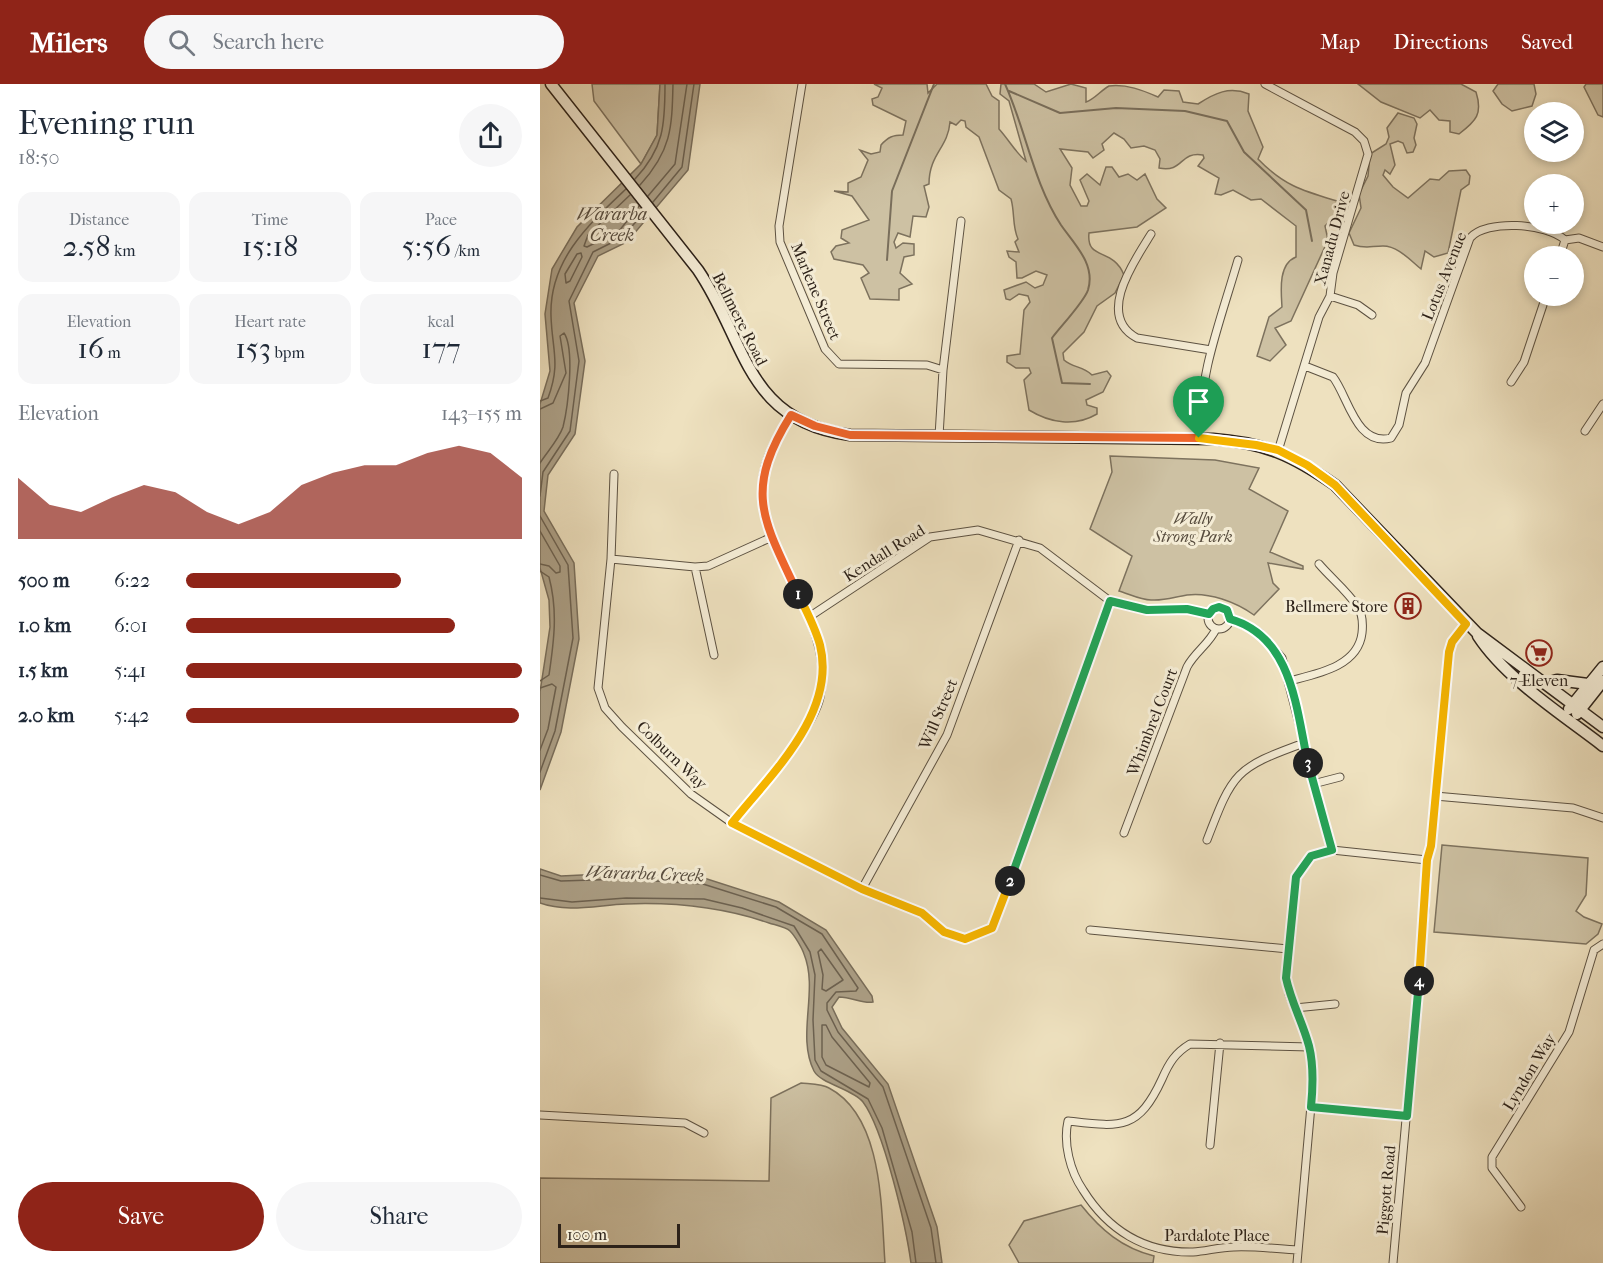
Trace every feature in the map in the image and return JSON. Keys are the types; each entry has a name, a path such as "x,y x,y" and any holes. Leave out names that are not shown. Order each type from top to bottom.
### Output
{"main road":[{"name":"Bellmere Road","path":"551,84 667,230 715,295 748,370 760,388 791,415 834,432 939,436 1199,438 1234,440 1278,450 1307,465 1335,485 1466,624 1603,727"},
{"name":"Bellmere Road","path":"1477,633 1487,650 1603,746"},
{"path":"1567,718 1588,684 1603,668"},
{"path":"1547,683 1557,680 1588,684"},
{"path":"1576,706 1603,681"}],"street":[{"name":"Marlene Street","path":"802,84 779,226 785,257 825,349 839,364 927,365 943,370"},
{"name":"Xanadu Drive","path":"1265,84 1355,132 1364,141 1366,147 1366,167 1333,273 1330,296 1319,317 1278,450"},
{"path":"939,436 943,370 961,221"},
{"name":"Lotus Avenue","path":"1305,366 1333,377 1360,426 1377,437 1385,439 1395,435 1406,393 1425,363 1470,238 1477,230 1487,226 1541,228 1551,230 1565,240 1579,238 1603,247"},
{"path":"1152,234 1127,273 1119,303 1121,325 1127,333 1137,338 1211,350"},
{"path":"1563,246 1565,240"},
{"path":"1199,438 1201,389 1238,260"},
{"path":"1330,296 1358,305 1372,315"},
{"path":"1511,382 1524,362 1543,306"},
{"path":"1585,431 1603,404"},
{"path":"732,823 809,724 820,698 823,666 820,645 772,537 762,495 763,476 769,453 791,415"},
{"name":"Colburn Way","path":"614,474 611,559 598,688 604,708 691,794 732,823 862,889 922,913 944,932 965,939 992,928 1110,601"},
{"name":"Kendall Road","path":"809,617 930,537 978,530 1019,540 1040,548 1110,601 1147,610 1187,609 1209,614"},
{"path":"611,559 695,567 708,566 772,537"},
{"name":"Will Street","path":"862,889 947,735 1019,540"},
{"path":"1289,681 1332,669 1351,657 1361,641 1363,622 1358,607 1319,564"},
{"path":"695,567 714,655"},
{"path":"1222,608 1227,610 1230,619 1224,628 1216,629 1209,623 1209,614 1213,609 1222,608"},
{"path":"1230,619 1251,627 1269,641 1282,658 1332,850"},
{"name":"Piggott Road","path":"1393,1263 1425,909 1427,860 1431,846 1449,652 1452,642 1466,624"},
{"name":"Whimbrel Court","path":"1124,833 1187,667 1198,650 1210,640 1216,629"},
{"path":"1207,840 1225,793 1239,773 1258,760 1304,743"},
{"path":"1313,784 1340,777"},
{"path":"1435,796 1572,808 1603,818"},
{"path":"1297,1263 1313,1083 1310,1047 1286,978 1296,877 1311,856 1332,850 1427,860"},
{"path":"1090,930 1288,949"},
{"name":"Lyndon Way","path":"1521,1207 1492,1168 1492,1157 1569,1032 1594,950 1603,944"},
{"path":"1295,1008 1335,1004"},
{"path":"1210,1146 1220,1043"},
{"name":"Pardalote Place","path":"1298,1250 1232,1246 1178,1252 1140,1244 1103,1217 1079,1185 1066,1144 1068,1120 1103,1125 1123,1122 1137,1116 1147,1108 1171,1060 1179,1050 1190,1044 1310,1047"},
{"path":"1311,1107 1407,1116"},
{"path":"540,1115 685,1123 704,1133"}],"green space":[{"path":"592,84 660,84 657,135 641,164 594,101"},
{"path":"874,84 927,84 928,93 937,84 986,84 992,96 999,101 999,129 1026,161 1009,101 1000,94 1001,84 1034,84 1046,92 1071,84 1086,88 1086,102 1109,86 1128,87 1158,97 1164,90 1179,91 1183,102 1198,104 1222,92 1242,92 1249,94 1248,111 1263,147 1258,159 1289,183 1347,204 1325,226 1328,240 1291,321 1275,328 1286,345 1270,361 1257,356 1269,317 1282,307 1283,272 1290,261 1296,257 1296,226 1261,199 1251,200 1233,190 1221,195 1215,194 1219,178 1198,166 1204,158 1203,155 1190,156 1173,168 1159,168 1160,159 1155,150 1144,146 1131,148 1124,139 1114,133 1102,144 1104,150 1093,158 1088,152 1060,149 1072,168 1070,185 1081,206 1087,206 1089,201 1080,180 1087,174 1100,185 1106,167 1112,167 1119,177 1128,174 1137,180 1145,174 1157,199 1166,208 1137,227 1089,233 1089,242 1092,247 1119,266 1124,275 1115,293 1097,306 1084,332 1063,353 1064,360 1092,375 1107,371 1111,376 1103,392 1086,400 1087,405 1097,408 1097,414 1071,422 1045,418 1029,410 1024,380 1031,373 1029,368 1016,368 1007,362 1007,356 1020,354 1024,310 1030,302 1028,296 1019,294 1010,300 1006,299 1004,290 1026,282 1035,288 1043,285 1047,275 1036,271 1017,278 1016,262 1009,257 1007,251 1019,252 1015,242 1018,239 1011,199 999,190 979,137 966,127 965,121 961,120 956,125 950,122 949,131 932,165 929,184 924,186 929,207 926,217 913,216 910,237 898,233 894,242 896,248 903,243 914,244 914,255 904,257 900,273 912,284 899,289 899,300 870,299 861,278 869,273 863,265 834,259 831,252 836,246 849,243 841,238 842,230 869,220 852,196 834,191 848,192 848,183 861,177 868,160 860,150 871,154 880,152 881,145 886,140 893,136 903,135 906,121 873,105 872,99 878,97 882,88"},
{"path":"1358,84 1461,84 1476,92 1478,112 1474,121 1459,134 1450,132 1450,121 1439,120 1430,110 1420,118 1381,102"},
{"path":"1498,84 1534,84 1536,94 1533,102 1524,102 1524,108 1512,111 1502,104 1493,91"},
{"path":"1586,84 1603,84 1603,117 1598,115 1584,87"},
{"path":"1398,113 1414,118 1417,124 1414,138 1416,145 1413,152 1407,153 1403,143 1398,141 1390,144 1395,165 1390,174 1385,170 1383,175 1393,187 1408,198 1430,179 1439,180 1449,171 1466,170 1470,176 1469,184 1461,190 1448,253 1434,257 1425,251 1421,269 1394,248 1354,245 1349,233 1361,208 1359,194 1368,176 1370,154 1386,144 1389,137 1387,128"},
{"name":"Wally Strong Park","path":"1110,456 1215,460 1259,468 1249,489 1288,511 1270,552 1303,566 1303,569 1268,563 1273,583 1279,589 1254,615 1231,602 1204,595 1195,594 1151,600 1119,591 1132,556 1090,529 1112,472"},
{"path":"1442,845 1588,858 1586,895 1576,911 1602,924 1598,934 1586,944 1434,932"},
{"path":"801,1083 829,1088 847,1102 860,1120 870,1142 876,1166 885,1263 540,1263 540,1178 769,1181 771,1098"},
{"path":"1081,1205 1113,1237 1142,1253 1154,1256 1153,1263 1019,1263 1009,1245 1024,1221"}],"water":[{"name":"Wararba Creek","path":"660,84 700,84 688,170 627,242 598,256 574,303 585,361 575,434 548,475 544,511 574,563 579,639 561,732 540,790 540,692 550,627 549,600 540,568 540,404 550,371 545,314 552,269 577,227 641,164 657,135"},
{"name":"Wararba Creek","path":"540,869 561,876 624,873 704,878 779,902 826,930 872,996 873,1002 839,997 832,1007 842,1028 888,1084 937,1227 942,1263 911,1263 893,1180 871,1115 858,1097 823,1080 814,1071 807,1043 808,968 802,949 790,931 734,913 681,905 626,904 572,908 550,906 540,903"}],"waterway":[{"path":"887,260 892,191 934,84"},
{"path":"1005,84 1043,191 1061,225 1082,255 1089,272 1090,281 1086,295 1052,338 1062,383 1090,384"},
{"path":"1009,91 1060,113 1116,108 1185,111 1227,121 1244,152 1306,210 1312,241"}],"place":[{"name":"Bellmere Store","path":"1408,606"},
{"name":"7-Eleven","path":"1539,653"}],"route":[{"path":"791,415 815,426 850,435 1199,438 1234,440 1278,450 1307,465 1335,485 1466,624 1452,642 1449,652 1431,846 1427,860 1425,909 1407,1116 1311,1107 1313,1083 1310,1047 1289,994 1286,978 1288,949 1296,877 1311,856 1332,850 1282,658 1260,633 1245,624 1230,619 1225,609 1215,608 1209,614 1193,609 1147,610 1110,601 992,928 965,939 944,932 922,913 862,889 760,840 732,823 809,724 820,698 823,666 820,645 772,537 765,516 762,495 763,476 769,453 791,415"}]}
